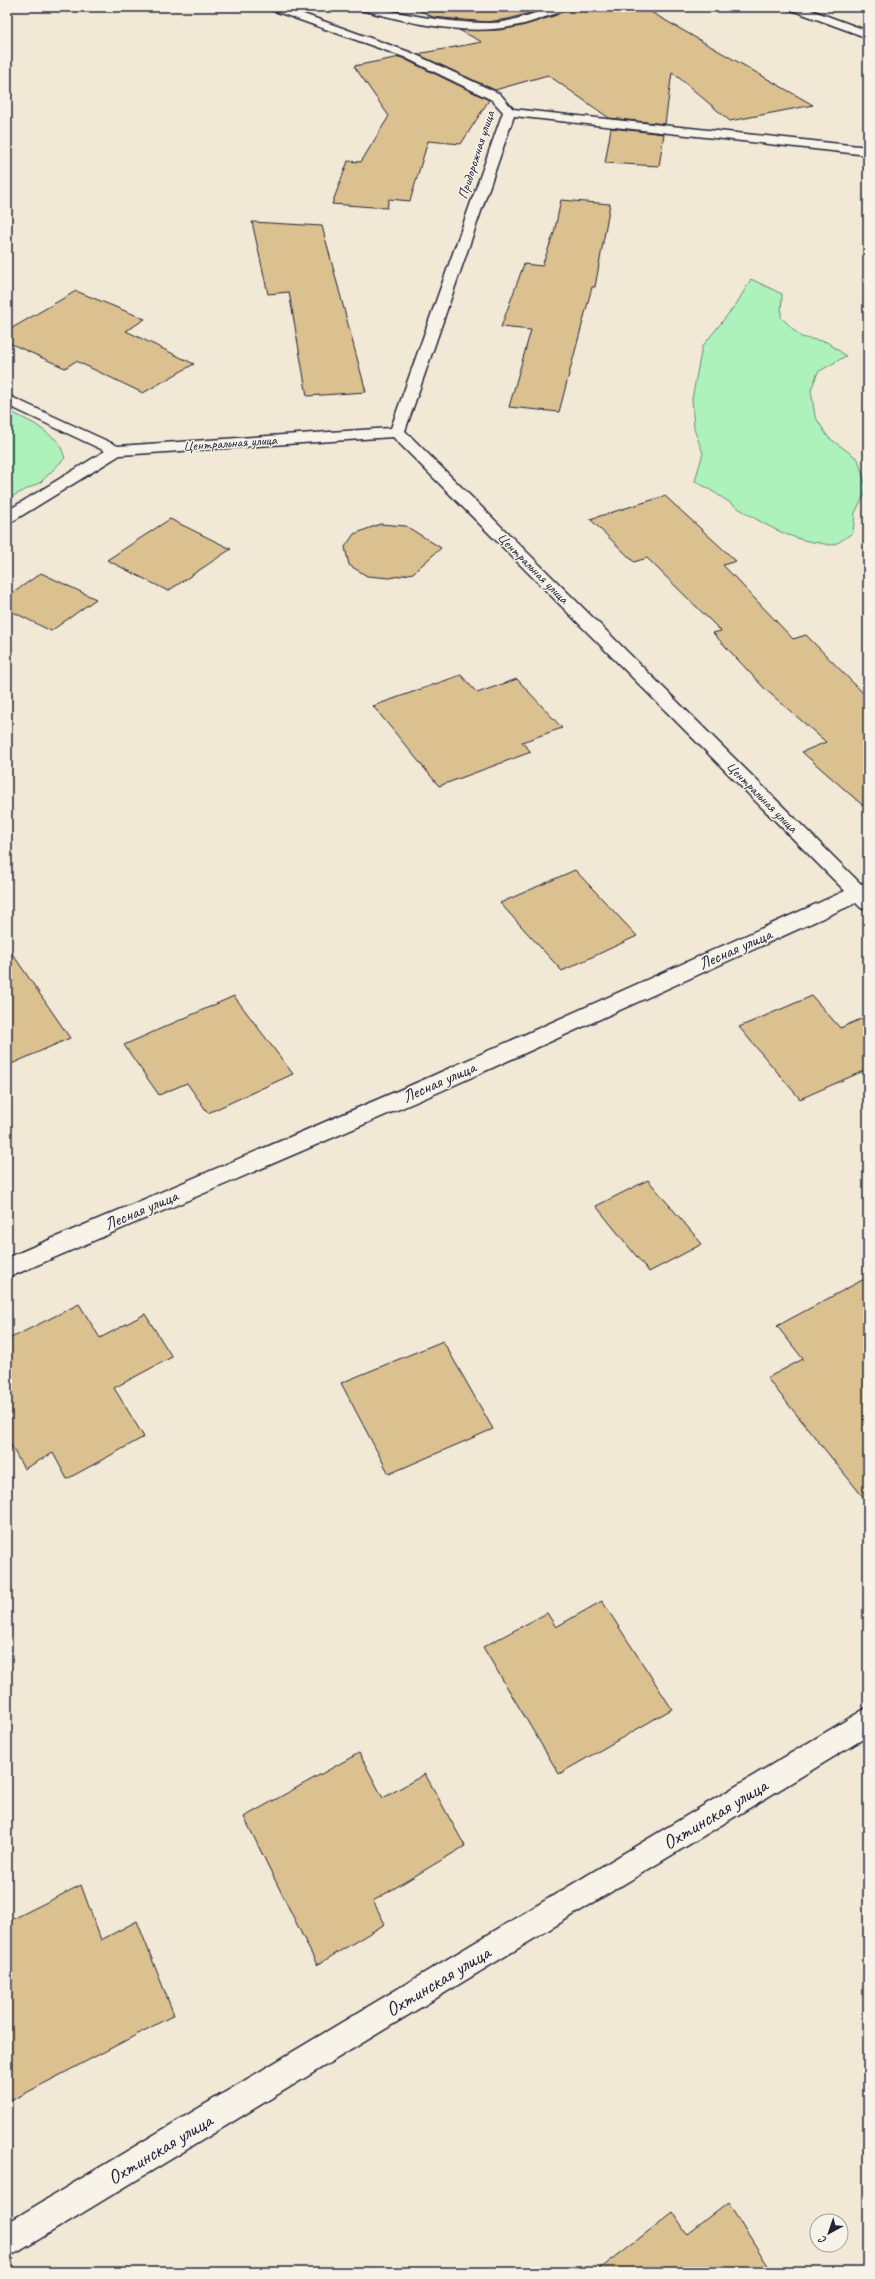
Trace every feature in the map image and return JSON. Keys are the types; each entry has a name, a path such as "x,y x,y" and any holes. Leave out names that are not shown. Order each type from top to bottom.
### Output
{"street":[{"name":"Придорожная улица","path":"273,7 408,55 496,97 509,112 398,432"},
{"path":"362,7 416,21 466,25 508,26 562,7"},
{"path":"793,7 868,36"},
{"path":"509,112 868,151"},
{"name":"Центральная улица","path":"7,399 116,451"},
{"name":"Центральная улица","path":"7,518 116,451 398,432 865,895"},
{"name":"Лесная улица","path":"7,1268 431,1086 865,895"},
{"name":"Охтинская улица","path":"7,2241 868,1721"}],"green space":[{"path":"751,279 782,294 781,317 801,337 827,342 846,356 818,372 811,390 815,416 828,437 858,459 867,489 855,513 853,533 833,545 803,540 770,527 695,481 703,453 694,429 692,399 702,347 737,303"},
{"path":"7,410 35,424 59,442 65,458 41,482 7,499"}],"building":[{"path":"413,7 552,7 508,19 487,22 433,17"},
{"path":"568,7 642,7 813,105 730,121 672,72 665,124 609,118 548,75 495,90 417,54 482,42 459,30 499,30 522,26 557,15"},
{"path":"400,57 489,100 461,144 428,141 410,201 389,199 387,208 332,204 348,161 361,162 389,116 354,66"},
{"path":"611,128 664,134 659,166 605,163"},
{"path":"561,200 610,204 595,287 592,287 559,412 509,407 531,330 501,327 524,264 542,266 554,233"},
{"path":"252,222 322,226 366,392 307,396 289,292 268,294"},
{"path":"76,291 145,319 126,331 194,364 143,393 76,361 65,368 7,342 7,331"},
{"path":"665,496 736,561 723,565 793,639 806,635 868,698 868,810 802,752 826,742 765,689 713,633 721,631 647,558 634,562 590,519"},
{"path":"170,519 231,549 168,591 107,560"},
{"path":"380,524 406,526 441,548 413,573 390,578 367,576 349,565 345,547 354,534"},
{"path":"41,573 96,599 51,631 7,609 7,597"},
{"path":"461,675 477,693 517,679 562,728 522,742 531,752 439,786 373,706"},
{"path":"575,870 637,936 562,971 500,903"},
{"path":"7,946 70,1038 7,1066"},
{"path":"234,996 293,1074 208,1113 187,1083 159,1095 124,1045"},
{"path":"812,996 840,1028 868,1016 868,1069 800,1099 739,1027"},
{"path":"648,1180 702,1244 649,1272 596,1206"},
{"path":"868,1277 868,1503 767,1378 803,1359 777,1326"},
{"path":"79,1304 100,1338 145,1314 172,1357 114,1388 144,1437 67,1479 53,1453 24,1469 7,1438 7,1340"},
{"path":"443,1341 493,1429 389,1474 341,1383"},
{"path":"602,1601 672,1709 559,1774 483,1647 547,1613 556,1627"},
{"path":"359,1753 383,1798 425,1774 465,1846 373,1901 385,1924 317,1965 244,1817"},
{"path":"81,1885 101,1940 137,1921 174,2015 7,2103 7,1922"},
{"path":"728,2202 772,2272 596,2272 673,2212 687,2234"}]}
